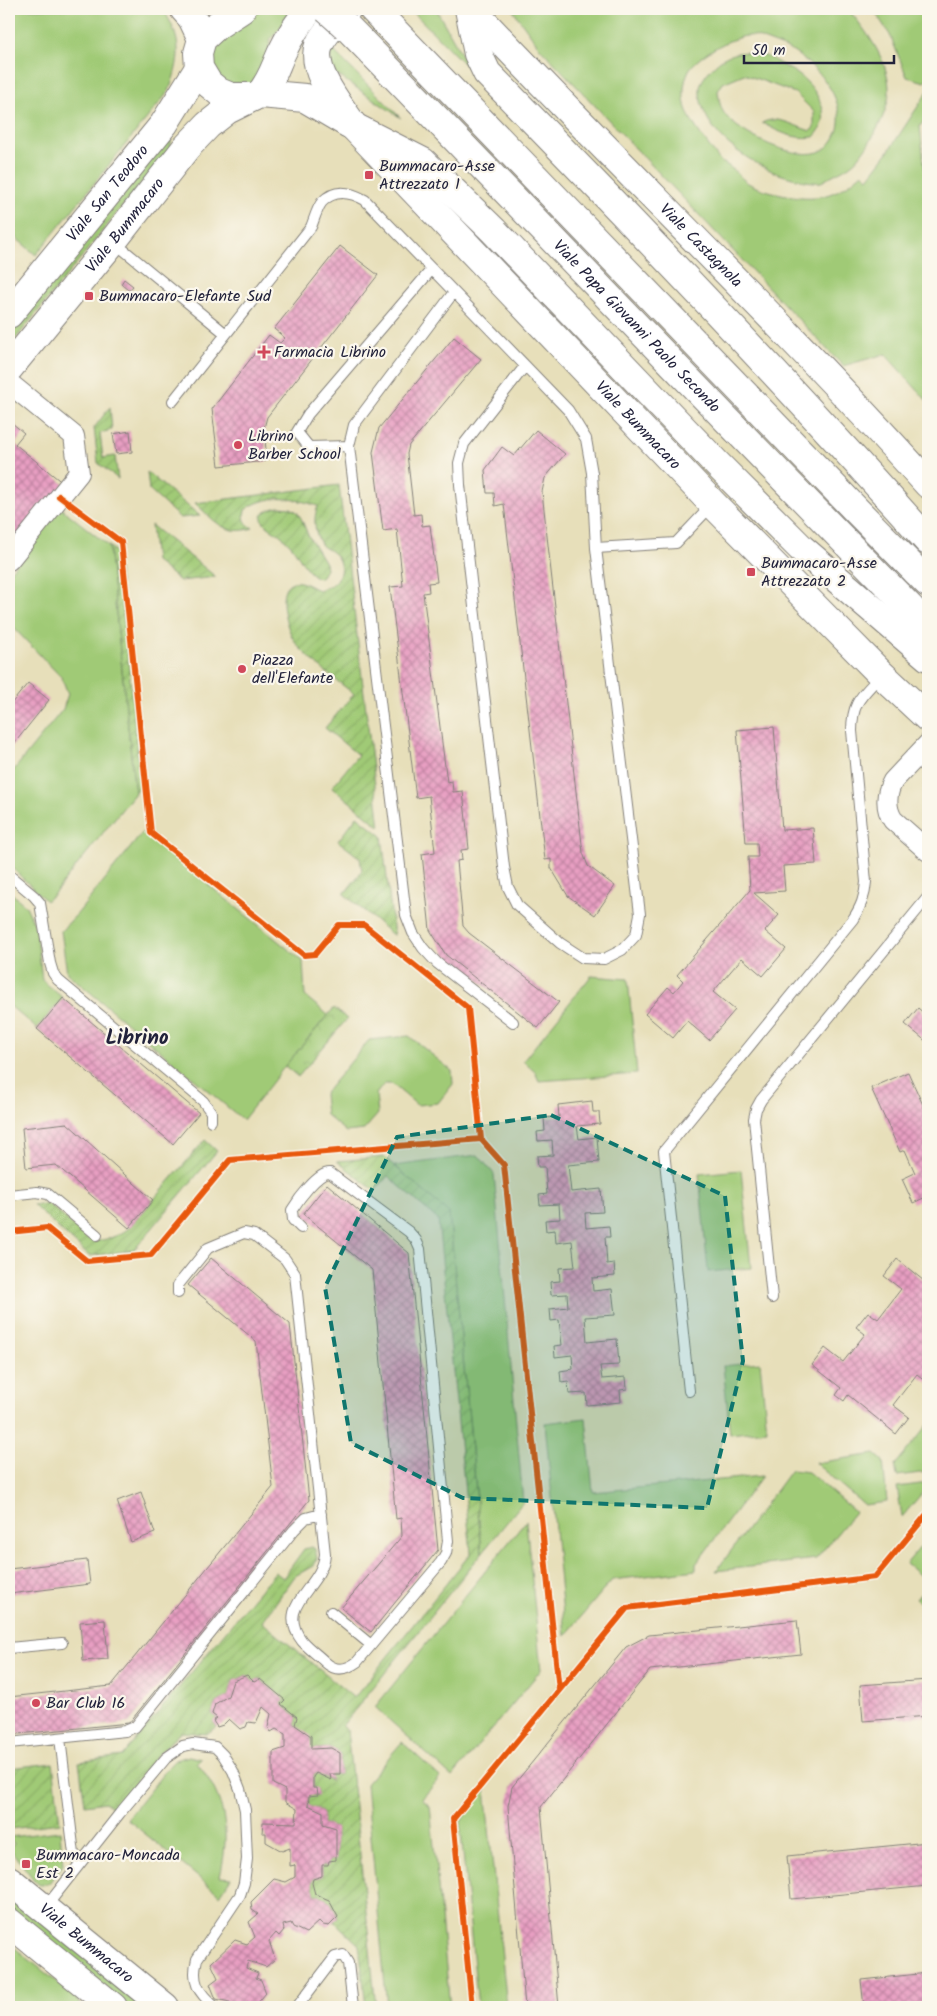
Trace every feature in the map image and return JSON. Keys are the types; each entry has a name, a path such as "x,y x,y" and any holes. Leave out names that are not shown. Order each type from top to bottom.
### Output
{"main road":[{"path":"184,9 192,18 202,39"},
{"path":"242,9 216,26 202,39 198,53 199,68 208,83 219,92 231,98 256,96 305,98 354,127 423,162 494,231 717,464 801,548 928,658"},
{"path":"256,96 272,77 282,52 300,21 310,9"},
{"name":"Viale Papa Giovanni Paolo Secondo","path":"373,9 928,583"},
{"path":"470,9 478,54 487,73 712,306 838,440 928,540"},
{"name":"Viale Castagnola","path":"470,9 855,404 928,484"},
{"path":"340,15 319,43 316,56 318,71 354,127"},
{"name":"Viale Papa Giovanni Paolo Secondo","path":"340,15 680,372 928,626"},
{"name":"Viale San Teodoro","path":"9,314 164,124 199,68"},
{"name":"Viale Bummacaro","path":"9,368 113,242 186,148 208,125 227,110 256,96"},
{"name":"Viale Bummacaro","path":"354,127 713,504 881,674 928,718"},
{"name":"Viale Bummacaro","path":"9,1880 165,2007"},
{"path":"9,1922 113,2007"}],"street":[{"path":"9,383 74,436 79,473 9,560"},
{"path":"928,744 893,781 887,796 890,815 893,820 928,851"}],"lane":[{"path":"173,402 311,227 323,202 338,192 352,192 365,200 568,410 586,439 592,473 596,548 640,914 636,935 622,950 604,959 583,958 560,943 517,905 508,887 504,867 459,463 464,444 525,366"},
{"path":"113,242 226,334"},
{"path":"349,446 309,447 297,432 308,414 432,270"},
{"path":"454,292 354,425 349,446 406,915 413,933 432,958 512,1022"},
{"path":"596,548 676,543 713,504"},
{"path":"689,1391 664,1151 861,908 866,882 852,715 858,701 881,674"},
{"path":"9,875 40,903 50,963 53,973 58,980 203,1101 211,1112 211,1121"},
{"path":"772,1298 754,1119 756,1108 928,897"},
{"path":"178,1293 178,1285 205,1252 212,1246 238,1235 248,1233 254,1236 291,1266 298,1284 321,1514 324,1564 317,1578 296,1607 294,1624 303,1642 329,1665 342,1670 357,1662 441,1562 446,1553 448,1541 420,1249 416,1240 409,1232 330,1173 326,1172 319,1176 293,1207 293,1220 301,1228"},
{"path":"9,1195 37,1192 48,1194 97,1235"},
{"path":"9,1743 125,1731 138,1724 294,1530 306,1518 321,1514"},
{"path":"331,1612 371,1645"},
{"path":"9,1648 62,1643"},
{"path":"60,1738 74,1854 81,1862"},
{"path":"44,1908 126,1806 174,1751 183,1746 204,1744 215,1747 223,1755 233,1771 245,1810 247,1859 244,1883 240,1895 197,1959 196,1983 198,1991 215,2007"},
{"path":"296,2007 338,1954 346,1957 348,1963 352,2007"}],"highlighted area":[{"path":"551,1115 725,1196 743,1361 707,1508 463,1498 351,1443 325,1287 397,1137"}],"green space":[{"path":"9,9 163,9 174,31 178,49 178,59 169,91 36,255 9,232"},
{"path":"261,9 295,9 270,40 268,60 252,84 222,83 208,56 210,47 231,28 246,24"},
{"path":"410,9 436,9 471,71"},
{"path":"512,9 848,9 875,46 885,67 889,89 887,106 879,125 859,157 850,166 821,182 811,182 784,176 746,157 729,145 715,130 707,117 701,102 700,93 705,77 716,64 727,56 746,52 754,53 776,61 798,74 807,82 815,91 821,103 824,118 821,128 814,137 807,138 781,132 762,123 774,120 786,122 811,131 814,127 814,112 795,93 744,74 723,83 718,91 724,113 742,130 770,145 800,153 813,153 826,148 838,129 839,117 833,93 809,64 800,56 782,46 754,36 747,36 718,46 701,58 689,70 684,85 684,101 693,123 721,162 748,183 781,194 815,197 824,196 843,188 862,173 868,178 888,152 928,91 928,116 920,126 928,199 928,402 885,354 843,366 540,48"},
{"path":"873,9 928,9 928,76 925,82 907,77 890,35"},
{"path":"328,45 401,118 333,72"},
{"path":"167,138 171,141 171,146 9,347 9,329 163,140"},
{"path":"110,407 112,430 100,433 103,458 115,456 118,479 98,463 94,428"},
{"path":"147,472 200,516 180,518 149,490"},
{"path":"339,485 380,827 332,787 358,755 325,728 354,694 317,665 299,647 290,632 285,618 284,593 287,586 292,582 300,582 318,590 333,584 339,577 339,560 322,545 317,535 315,520 318,506 290,499 262,501 245,510 245,521 253,528 235,530 227,529 214,521 195,503"},
{"path":"280,507 291,508 301,518 308,535 325,563 326,569 321,578 313,575 290,544 263,521 263,515 266,512"},
{"path":"61,508 109,546 135,793 54,894 46,901 9,865 9,776 63,709 68,694 62,678 9,623 9,573"},
{"path":"151,525 216,577 180,581 155,561"},
{"path":"109,546 117,553 141,785 135,793"},
{"path":"357,816 382,836 394,936 344,894 362,871 360,858 338,841"},
{"path":"143,832 303,961 305,996 328,1015 243,1120 67,973 61,931 78,913"},
{"path":"9,891 26,906 36,928 42,980 63,998 37,1029 9,1005"},
{"path":"591,976 628,979 637,1074 539,1081 535,1072 523,1061"},
{"path":"334,1008 347,1019 298,1077 285,1066"},
{"path":"409,1036 452,1071 453,1084 438,1103 417,1105 392,1084 384,1084 376,1094 378,1114 364,1130 346,1132 326,1115 324,1094 369,1040"},
{"path":"205,1140 217,1151 134,1250 89,1256 33,1205 48,1204 93,1242 121,1234 129,1228"},
{"path":"478,1155 494,1174 523,1502 482,1553 449,1213 394,1166"},
{"path":"384,1157 449,1213 482,1553 342,1726 347,1730 376,2007 366,2007 359,1945 334,1921 338,1917 329,1900 315,1894 312,1883 313,1879 322,1876 322,1865 328,1865 329,1861 336,1860 336,1828 323,1824 323,1812 308,1805 309,1796 317,1795 317,1788 313,1788 313,1777 316,1773 330,1780 330,1774 340,1774 340,1753 331,1748 311,1749 295,1725 297,1717 281,1704 285,1700 260,1679 254,1682 247,1675 233,1681 228,1696 215,1704 212,1714 217,1718 213,1721 217,1727 206,1734 181,1732 159,1753 114,1809 105,1802 85,1805 79,1762 122,1756 275,1572 283,1578 304,1549 312,1547 315,1549 317,1558 313,1566 295,1576 262,1622 354,1698 471,1553 438,1220 388,1176 375,1191 337,1161"},
{"path":"741,1170 751,1268 708,1272 699,1174"},
{"path":"760,1362 767,1430 730,1434 723,1366"},
{"path":"586,1418 593,1492 762,1476 696,1564 696,1570 612,1580 565,1636 545,1423"},
{"path":"928,1425 928,1472 897,1476 895,1465"},
{"path":"875,1454 883,1461 887,1502 864,1505 815,1463"},
{"path":"791,1470 808,1472 855,1512 816,1559 716,1571"},
{"path":"928,1483 928,1486 902,1517 897,1487"},
{"path":"526,1521 541,1670 452,1777 375,1707"},
{"path":"928,1538 928,1582 906,1564"},
{"path":"928,1585 928,1609 916,1599"},
{"path":"402,1742 440,1777 422,1799 430,1806 450,2007 387,2007 366,1784"},
{"path":"189,1756 201,1759 197,1763 215,1790 224,1817 225,1845 220,1877 231,1878 220,1895 127,1819 171,1764 175,1760"},
{"path":"53,1763 60,1823 9,1829 9,1768"},
{"path":"485,1789 507,2007 478,2007 460,1822"},
{"path":"60,1831 63,1865 49,1883 40,1884 34,1880 10,1849 14,1843 9,1839 10,1837"},
{"path":"9,1893 149,2007 130,2007 9,1908"},
{"path":"9,1943 75,1997 83,2007 9,2007"}],"building":[{"path":"340,246 378,275 267,417 264,428 267,461 219,466 212,409 269,335 280,343 285,338 274,329"},
{"path":"124,279 133,286 129,291 121,284"},
{"path":"454,337 481,359 409,445 407,454 414,515 421,514 422,526 430,525 437,582 428,583 429,592 423,593 447,782 452,781 453,792 463,791 469,849 461,850 462,860 457,861 463,926 469,933 559,1002 538,1028 446,955 430,930 422,854 435,852 429,796 416,798 390,587 403,586 397,529 383,531 373,452 379,428"},
{"path":"12,423 24,433 15,444 64,484 9,551 9,427"},
{"path":"536,430 565,454 545,478 542,492 583,853 588,866 615,886 595,915 568,896 551,868 551,859 545,860 504,504 495,506 494,493 487,493 485,470 502,447 514,456"},
{"path":"130,431 132,452 116,454 113,434"},
{"path":"28,683 49,700 9,750 9,702 11,704"},
{"path":"774,727 782,830 813,828 816,864 783,866 785,891 754,893 779,915 765,931 786,949 763,976 742,958 713,992 735,1010 709,1040 687,1021 673,1038 645,1014 668,987 674,992 683,981 677,975 750,890 748,857 758,857 757,843 746,843 737,730"},
{"path":"63,998 199,1113 173,1144 37,1029"},
{"path":"918,1008 928,1017 928,1043 905,1024"},
{"path":"908,1072 928,1116 928,1196 913,1203 902,1179 915,1173 905,1150 900,1152 871,1088"},
{"path":"592,1101 593,1112 599,1112 600,1124 577,1126 579,1139 597,1137 599,1162 568,1165 571,1192 601,1189 603,1212 585,1213 586,1228 609,1226 610,1237 605,1237 607,1264 614,1263 615,1276 592,1278 593,1291 612,1289 615,1315 585,1317 587,1342 617,1339 619,1365 600,1366 602,1379 626,1377 627,1389 620,1390 621,1402 587,1405 586,1393 569,1394 568,1381 561,1382 560,1371 573,1369 572,1355 555,1357 554,1346 562,1345 559,1320 551,1321 550,1309 568,1307 567,1294 551,1295 550,1282 560,1281 559,1268 575,1267 572,1241 556,1243 555,1230 546,1231 545,1220 560,1219 559,1204 540,1205 539,1195 547,1194 545,1167 538,1167 537,1156 553,1155 552,1140 538,1141 537,1132 545,1131 544,1118 559,1117 558,1105"},
{"path":"67,1123 153,1200 129,1228 56,1165 26,1168 22,1128"},
{"path":"327,1184 409,1253 438,1550 371,1632 341,1608 402,1536 401,1518 396,1519 372,1270 303,1214"},
{"path":"211,1258 290,1324 309,1500 129,1723 9,1735 9,1697 111,1686 273,1487 256,1341 188,1285"},
{"path":"897,1259 924,1281 928,1276 928,1383 917,1374 893,1405 909,1417 896,1434 848,1395 844,1401 836,1395 841,1388 812,1365 825,1348 843,1362 865,1334 856,1327 868,1312 878,1319 901,1289 884,1276"},
{"path":"141,1492 155,1533 131,1542 117,1501"},
{"path":"87,1560 90,1584 9,1594 9,1569"},
{"path":"105,1620 108,1659 83,1661 80,1622"},
{"path":"797,1620 801,1654 650,1670 541,1807 559,2007 525,2007 508,1806 512,1787 626,1647 649,1635"},
{"path":"247,1675 254,1682 260,1679 285,1700 281,1704 297,1717 295,1725 311,1736 311,1749 331,1748 340,1753 340,1774 330,1774 331,1780 316,1773 313,1777 313,1788 317,1788 318,1795 309,1796 308,1805 323,1812 323,1824 336,1828 336,1860 329,1861 328,1865 322,1865 322,1876 313,1879 312,1883 315,1894 329,1900 338,1917 329,1926 323,1925 319,1921 306,1933 293,1927 291,1923 283,1925 284,1930 279,1936 276,1933 269,1941 275,1959 266,1967 248,1961 246,1968 258,1973 256,1978 261,1980 266,1993 256,2005 258,2007 232,2007 230,2002 216,1999 210,1984 218,1978 211,1963 235,1940 247,1944 255,1937 249,1922 258,1914 252,1910 251,1902 274,1879 286,1882 295,1877 295,1865 290,1866 290,1848 282,1851 266,1842 266,1833 262,1833 263,1822 296,1823 297,1809 285,1802 285,1790 273,1784 273,1752 285,1748 285,1734 276,1729 271,1732 268,1727 271,1714 263,1707 256,1723 248,1722 246,1727 240,1729 229,1719 223,1725 217,1727 213,1721 217,1718 212,1714 215,1704 228,1696 233,1681"},
{"path":"928,1680 928,1716 863,1721 860,1685"},
{"path":"928,1842 928,1886 791,1899 787,1856"},
{"path":"928,1973 928,2007 864,2007 861,1980"}],"cycle path":[{"path":"59,496 121,542 151,833 304,955 315,954 339,925 364,925 468,1008 481,1139"},
{"path":"9,1232 47,1228 87,1261 151,1255 230,1160 481,1139 504,1165 559,1690"},
{"path":"472,2007 453,1819 627,1608 875,1577 928,1513"}],"place":[{"name":"Bummacaro-Asse Attrezzato 1","path":"369,175"},
{"name":"Bummacaro-Elefante Sud","path":"89,296"},
{"name":"Farmacia Librino","path":"264,352"},
{"name":"Librino Barber School","path":"238,445"},
{"name":"Bummacaro-Asse Attrezzato 2","path":"751,572"},
{"name":"Piazza dell'Elefante","path":"242,669"},
{"name":"Bar Club 16","path":"36,1703"},
{"name":"Bummacaro-Moncada Est 2","path":"26,1864"}],"district":[{"name":"Librino","path":"137,1038"}]}
